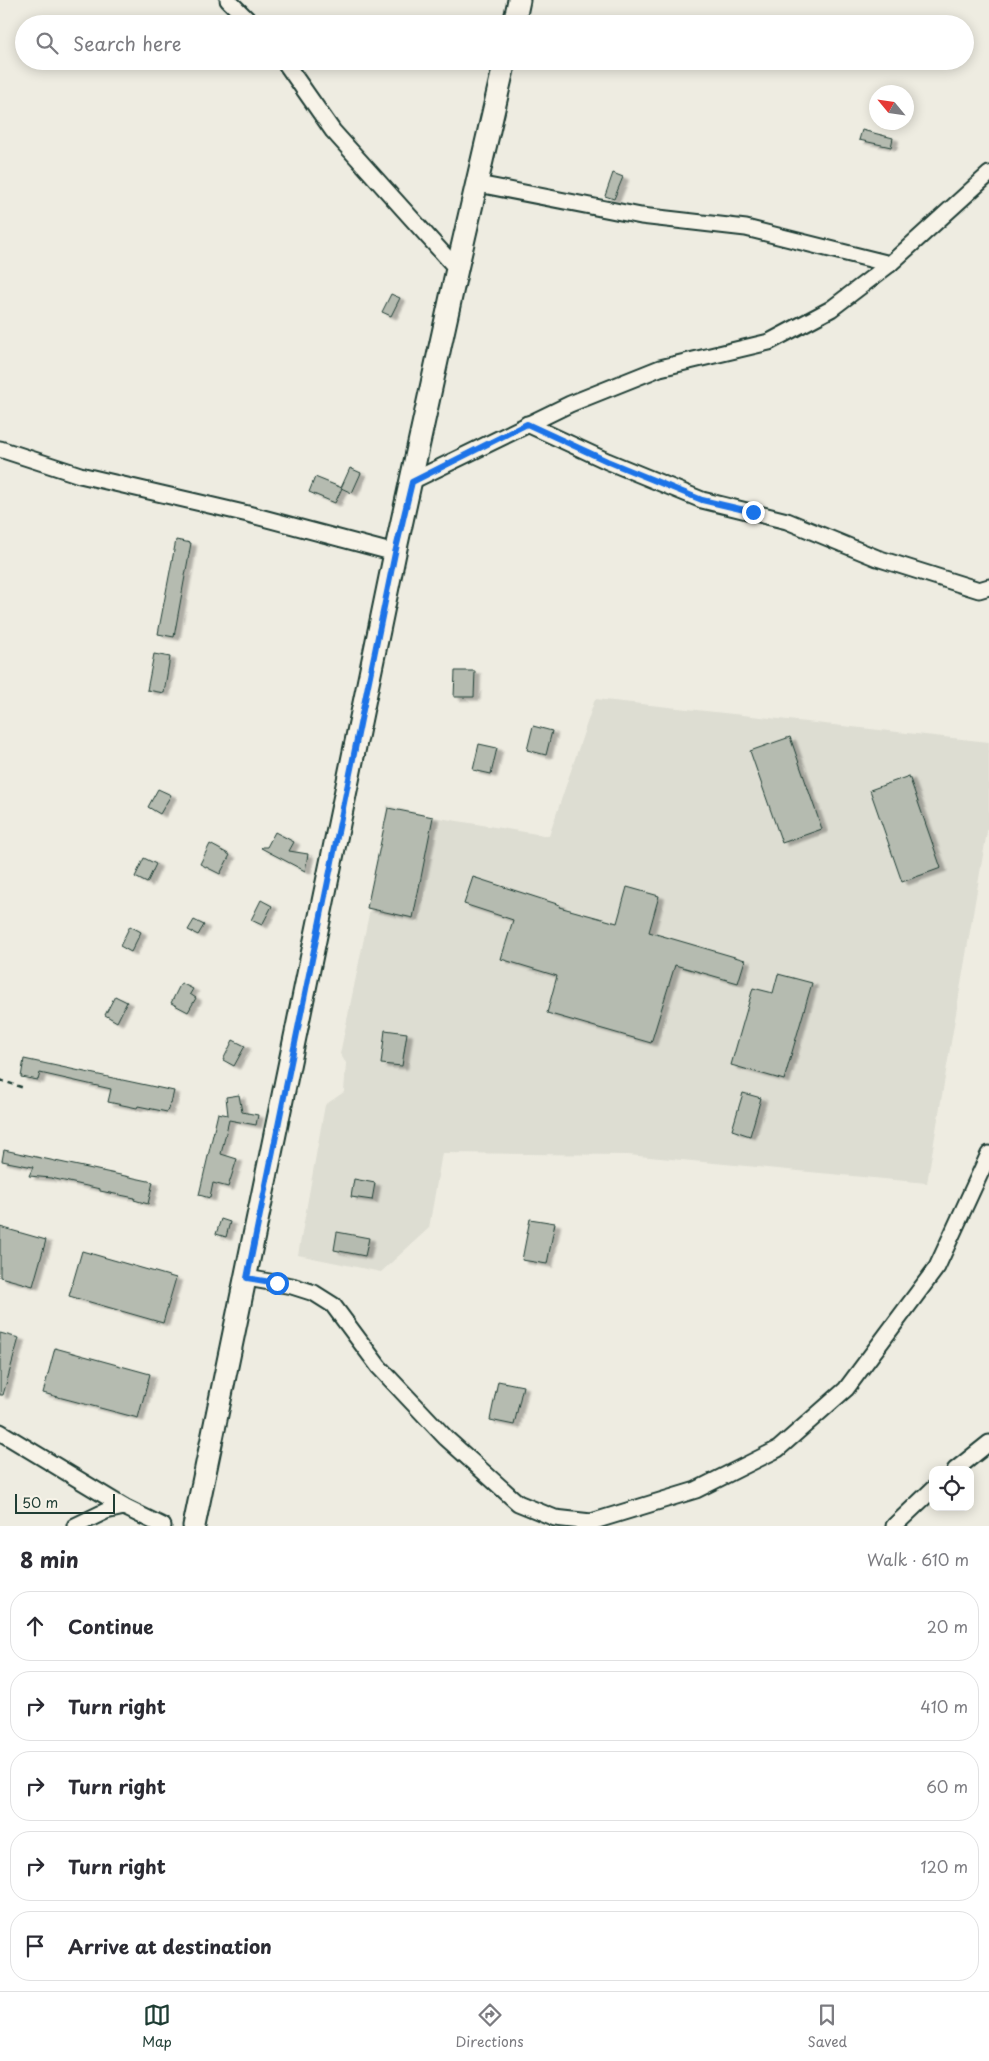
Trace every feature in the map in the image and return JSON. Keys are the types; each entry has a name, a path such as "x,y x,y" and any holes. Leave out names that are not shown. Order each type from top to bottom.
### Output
{"main road":[{"path":"516,15 519,0"},
{"path":"194,1526 247,1278 395,553 503,70"}],"street":[{"path":"228,0 243,15"},
{"path":"290,70 333,131 457,269"},
{"path":"412,482 570,404 660,368 769,342 831,309 890,264 989,174"},
{"path":"478,184 642,216 746,228 890,264"},
{"path":"527,424 607,461 702,500 787,521 877,558 979,590 989,587"},
{"path":"0,448 80,475 248,514 395,553"},
{"path":"247,1278 292,1286 314,1293 333,1305 379,1367 446,1438 518,1503 555,1518 591,1522 696,1490 778,1449 846,1389 937,1267 989,1154"},
{"path":"0,1432 124,1507 163,1526"},
{"path":"960,1466 989,1443"},
{"path":"894,1526 929,1493"},
{"path":"75,1526 106,1511 124,1507"}],"path":[{"path":"0,1080 24,1088"}],"shaded area":[{"path":"595,699 989,742 989,820 927,1183 628,1155 442,1153 429,1228 381,1272 298,1255 325,1105 344,1092 346,1063 340,1054 370,909 387,805 433,817 549,836"}],"building":[{"path":"862,130 893,138 891,147 859,140"},
{"path":"613,173 623,177 614,199 605,196"},
{"path":"391,294 400,298 391,316 382,312"},
{"path":"350,468 361,473 352,493 341,488"},
{"path":"315,477 342,488 335,503 309,492"},
{"path":"176,540 191,543 174,637 158,634"},
{"path":"154,654 170,657 164,693 147,690"},
{"path":"455,671 475,671 474,697 454,697"},
{"path":"533,726 552,731 546,755 527,750"},
{"path":"790,737 822,829 782,843 750,751"},
{"path":"479,744 497,748 491,774 473,770"},
{"path":"909,776 941,868 902,882 870,790"},
{"path":"158,789 171,795 160,814 148,807"},
{"path":"388,808 433,817 413,918 367,908"},
{"path":"275,832 294,842 289,851 308,854 305,871 261,848 267,847"},
{"path":"210,844 230,855 220,874 200,864"},
{"path":"144,858 156,864 147,883 135,877"},
{"path":"473,877 560,905 559,907 617,923 627,887 659,896 649,932 745,960 738,983 675,965 651,1043 547,1013 557,976 501,959 513,920 464,904"},
{"path":"261,900 272,906 262,925 251,920"},
{"path":"194,920 204,925 198,935 188,930"},
{"path":"130,926 141,932 131,952 120,946"},
{"path":"778,974 812,983 784,1080 731,1065 753,988 773,993"},
{"path":"181,983 193,989 190,994 196,998 188,1012 171,1003"},
{"path":"115,996 127,1002 117,1022 105,1015"},
{"path":"385,1030 407,1033 402,1066 381,1064"},
{"path":"233,1040 245,1046 234,1066 223,1060"},
{"path":"24,1059 174,1091 171,1103 167,1112 138,1106 137,1108 108,1102 111,1089 40,1073 38,1080 21,1077"},
{"path":"743,1093 761,1098 750,1136 732,1130"},
{"path":"239,1095 242,1112 258,1115 256,1125 229,1120 221,1154 237,1159 228,1187 213,1183 210,1198 199,1195 218,1113 228,1115 226,1097"},
{"path":"4,1150 153,1182 148,1204 134,1200 135,1198 100,1191 100,1189 51,1178 29,1176 33,1167 2,1161"},
{"path":"354,1179 375,1183 372,1200 351,1197"},
{"path":"221,1219 230,1222 226,1237 216,1234"},
{"path":"530,1219 555,1223 547,1264 522,1260"},
{"path":"0,1227 46,1240 33,1286 0,1277"},
{"path":"337,1232 369,1238 365,1256 334,1250"},
{"path":"82,1251 176,1278 163,1323 69,1296"},
{"path":"0,1333 19,1338 3,1395 0,1395"},
{"path":"55,1348 150,1374 138,1418 43,1393"},
{"path":"498,1381 523,1386 514,1425 490,1420"}],"route":[{"path":"277,1283 247,1278 395,553 412,482 527,424 607,461 702,500 753,512"}]}
